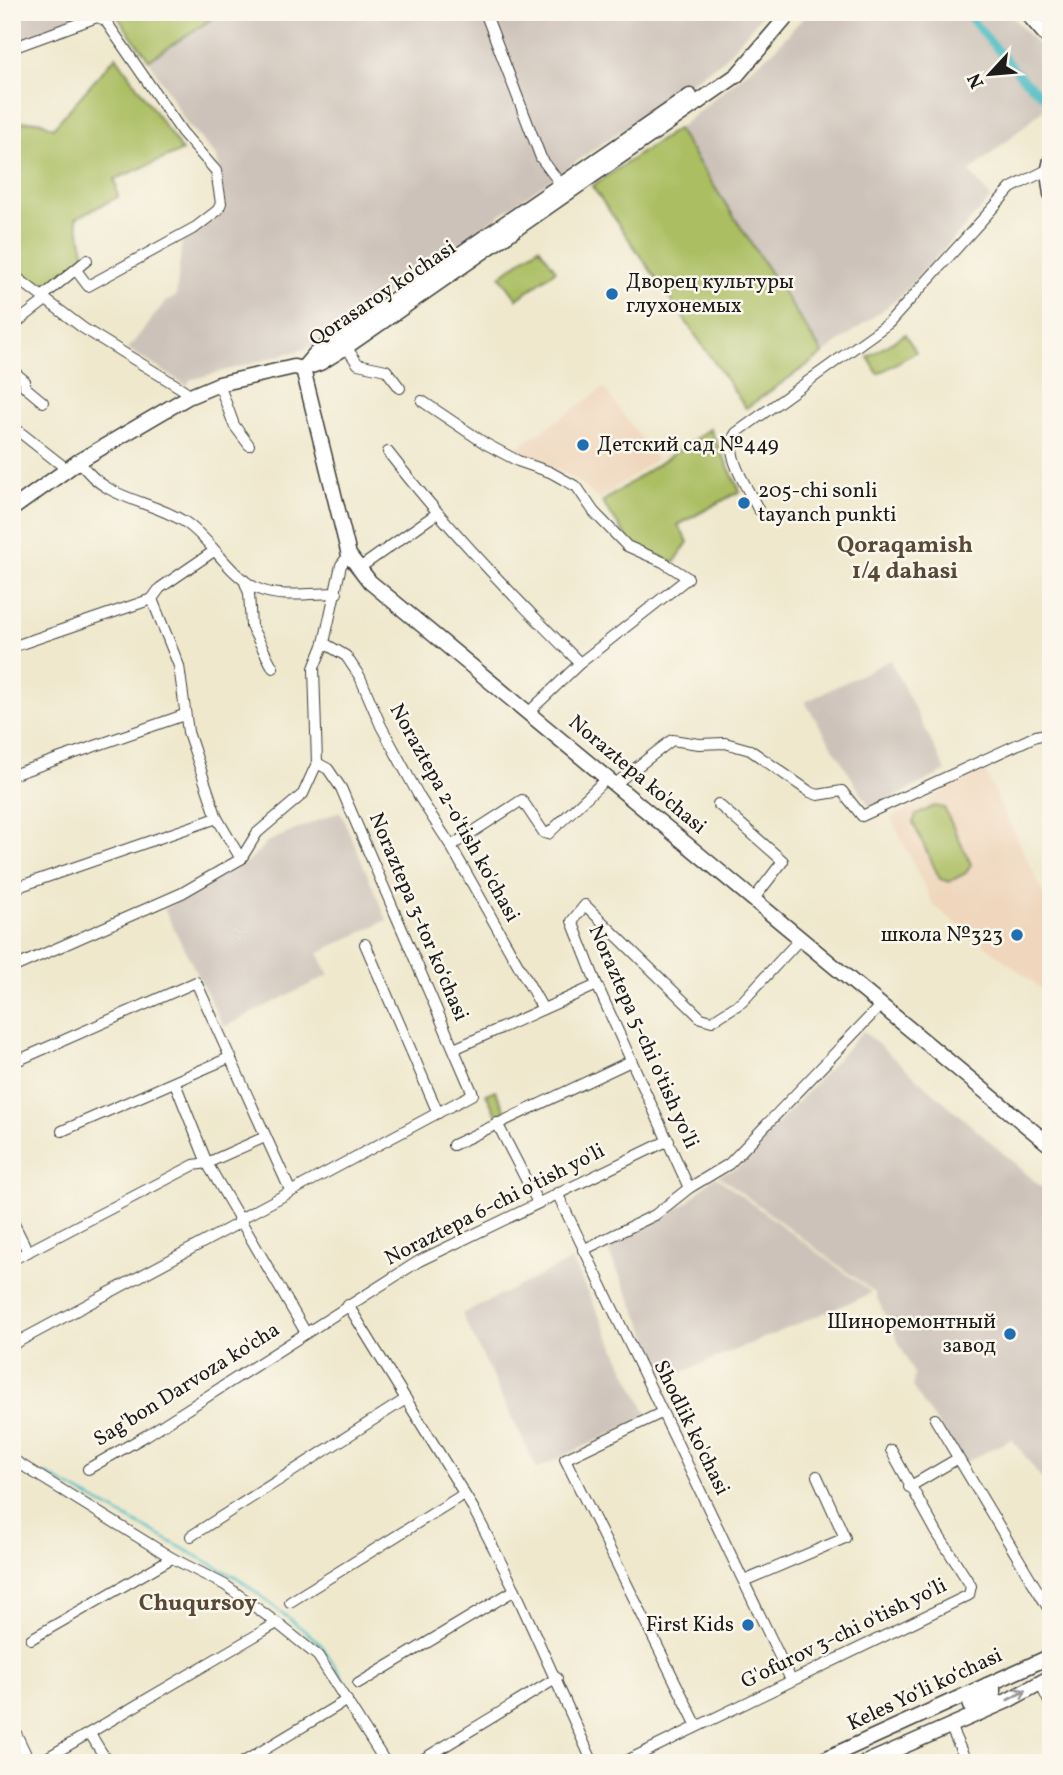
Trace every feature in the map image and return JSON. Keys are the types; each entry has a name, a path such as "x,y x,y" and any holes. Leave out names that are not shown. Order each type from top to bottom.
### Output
{"main road":[{"name":"Qorasaroy ko'chasi","path":"303,369 320,363 346,347 732,67 779,12"},
{"name":"Qorasaroy ko'chasi","path":"303,369 315,354 737,75 791,12"},
{"path":"1026,12 1051,41"},
{"path":"1037,12 1051,28"},
{"path":"1050,166 1051,194"},
{"path":"12,509 74,465 188,397 219,384 294,367 303,369"},
{"name":"Noraztepa ko'chasi","path":"303,369 349,555 358,569 383,594 612,780 1051,1146"},
{"name":"Keles Yoʻli koʻchasi","path":"816,1763 1051,1656"},
{"name":"Keles Yoʻli koʻchasi","path":"865,1763 1046,1680"},
{"path":"865,1763 920,1729 986,1699 994,1689 987,1685"},
{"path":"833,1763 926,1713"}],"street":[{"path":"485,12 541,158 564,188"},
{"path":"12,48 97,17 102,18 125,45 182,132 216,171 221,204 218,210 196,226 88,286 76,270"},
{"path":"758,509 732,451 731,440 736,433 890,323 1011,188 1050,166"},
{"path":"12,326 87,260"},
{"path":"12,274 83,328 184,390 188,397"},
{"path":"346,347 358,364 386,370 400,388"},
{"path":"12,370 43,402"},
{"path":"219,384 234,425 249,445"},
{"path":"422,401 486,444 577,487 594,512 626,547 663,562 688,578 580,663 529,712"},
{"path":"12,426 74,465 110,492 144,503 185,522 244,580 259,589 283,593 337,593"},
{"path":"388,452 436,514 509,593 580,663"},
{"path":"358,569 436,514"},
{"path":"12,647 152,599 160,588 215,551"},
{"path":"12,968 182,893 241,859 257,833 303,794 317,763 314,668 324,643 341,565 349,555"},
{"path":"244,580 249,593 251,626 273,668"},
{"path":"152,599 180,666 184,715 217,818 241,859"},
{"name":"Noraztepa 2-o'tish ko'chasi","path":"324,643 346,656 360,677 400,762 543,1009"},
{"path":"12,775 184,715"},
{"path":"451,846 522,800 544,833 548,834 612,780 674,739 699,744 736,745 774,764 810,792 818,795 839,790 862,817 1036,736 1051,733"},
{"name":"Noraztepa 3-tor ko‘chasi","path":"317,763 328,769 341,788 473,1094 438,1113"},
{"path":"718,804 783,861 753,900"},
{"path":"12,889 217,818"},
{"name":"Noraztepa 5-chi o'tish yo'li","path":"689,1188 597,985 572,923 585,905 701,1018 712,1021 742,1002 800,939"},
{"path":"12,1345 238,1222 290,1190 438,1113 365,944"},
{"path":"12,1063 196,982 290,1190"},
{"path":"454,1049 597,985"},
{"path":"583,1250 655,1215 689,1188 729,1164 880,1006"},
{"path":"62,1131 231,1057"},
{"path":"453,1145 631,1061"},
{"path":"175,1083 207,1163 238,1222 306,1333"},
{"path":"497,1123 538,1203"},
{"path":"12,1260 194,1165 207,1163 265,1137"},
{"name":"Noraztepa 6-chi o'tish yo'li","path":"306,1333 419,1261 669,1140"},
{"name":"Shodlik ko'chasi","path":"557,1193 791,1680"},
{"path":"12,1220 28,1252"},
{"path":"348,1306 464,1494 515,1590 557,1678 593,1763"},
{"name":"Sag'bon Darvoza ko'cha","path":"88,1469 306,1333"},
{"path":"191,1536 406,1399"},
{"path":"662,1413 565,1459 697,1726"},
{"path":"935,1419 1051,1613"},
{"name":"G'ofurov 3-chi o'tish yo'li","path":"622,1763 971,1592 909,1487 891,1450"},
{"path":"12,1459 172,1558 225,1585 318,1656 386,1763"},
{"path":"909,1487 957,1459"},
{"path":"744,1581 845,1538 817,1476"},
{"path":"290,1602 464,1494"},
{"path":"32,1639 172,1558"},
{"path":"358,1685 515,1590"},
{"path":"38,1763 91,1735 277,1623"},
{"path":"417,1763 557,1678"},
{"path":"1046,1680 1051,1706"},
{"path":"242,1763 347,1700"},
{"path":"12,1725 30,1763"},
{"path":"950,1726 967,1763"},
{"path":"91,1735 108,1763"}],"shaded area":[{"path":"12,12 88,12 12,44"},
{"path":"222,12 765,12 724,59 308,348 190,380 187,386 128,349 165,302 176,297 182,240 225,210 217,157 187,124 149,60"},
{"path":"808,12 1008,12 1051,60 1051,103 970,172 991,198 899,298 823,354 677,129 774,50"},
{"name":"Детский сад №449","path":"604,388 656,459 599,500 577,480 515,449"},
{"path":"890,660 946,771 871,809 805,702"},
{"path":"984,770 1045,896 1051,894 1051,996 934,906 891,818"},
{"path":"340,811 387,920 318,953 329,975 224,1027 164,909 249,861 267,842"},
{"path":"863,1031 1051,1195 1051,1491 1012,1439 964,1463 913,1388 914,1374 874,1292 718,1175 737,1168"},
{"path":"715,1176 872,1293 668,1378 605,1245 686,1204"},
{"path":"572,1260 648,1416 537,1469 462,1314"}],"green space":[{"path":"114,12 222,12 149,60"},
{"path":"116,56 182,151 115,179 118,197 76,218 85,255 43,290 12,266 12,122 40,121 53,128"},
{"path":"677,129 823,354 746,408 592,186"},
{"path":"539,247 556,270 517,299 500,276"},
{"path":"905,334 916,352 878,374 868,357"},
{"path":"710,429 740,491 678,525 688,542 674,563 631,543 602,502"},
{"path":"934,806 944,808 971,864 966,873 949,882 940,879 913,823 916,815"},
{"path":"495,1090 506,1112 497,1116 486,1094"}],"waterway":[{"path":"965,12 1021,77 1051,103"},
{"path":"46,1474 239,1579 320,1643 350,1689"}],"place":[{"name":"Дворец культуры глухонемых","path":"612,294"},
{"name":"Детский сад №449","path":"583,445"},
{"name":"205-chi sonli tayanch punkti","path":"744,503"},
{"name":"школа №323","path":"1017,935"},
{"name":"Шиноремонтный завод","path":"1010,1334"},
{"name":"First Kids","path":"748,1625"}],"district":[{"name":"Qoraqamish 1/4 dahasi","path":"905,559"},
{"name":"Chuqursoy","path":"198,1604"}]}
